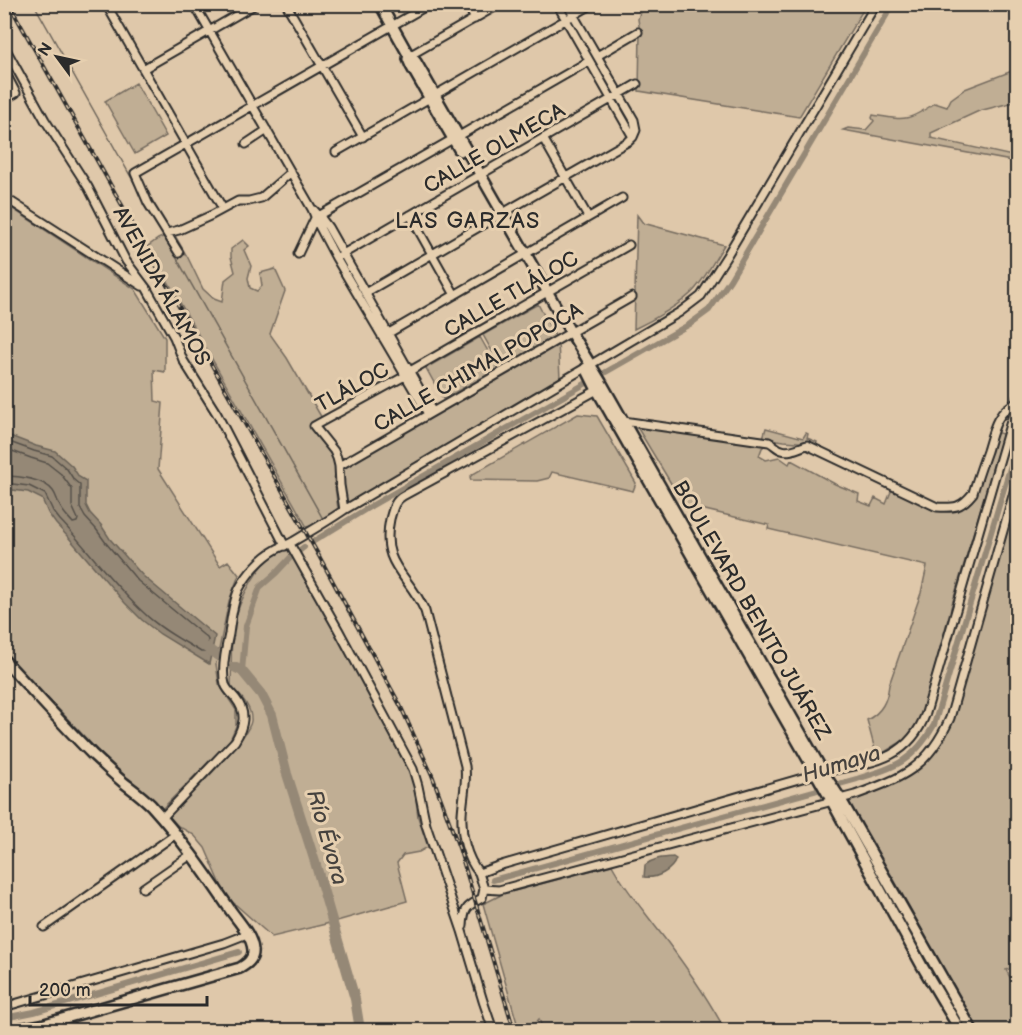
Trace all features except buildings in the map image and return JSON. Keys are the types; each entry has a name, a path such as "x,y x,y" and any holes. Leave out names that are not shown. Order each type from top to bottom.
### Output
{"street":[{"path":"106,4 224,209"},
{"path":"194,4 317,217 328,227 340,256 430,413"},
{"path":"143,69 256,4"},
{"path":"286,4 363,137"},
{"name":"BOULEVARD BENITO JUÁREZ","path":"380,4 410,56 409,62 433,97 590,368 821,777 972,1030"},
{"path":"179,253 148,203 135,174 430,4"},
{"path":"467,4 475,19"},
{"path":"410,56 500,4"},
{"path":"365,293 629,141 635,134 636,125 597,56 557,4"},
{"path":"567,4 570,18 589,61 633,137"},
{"path":"336,152 593,4"},
{"path":"162,818 235,741 241,731 244,718 241,706 228,691 224,676 233,611 239,590 248,574 276,549 327,522 590,368 680,312 701,296 876,4"},
{"path":"597,56 638,32"},
{"name":"AVENIDA ÁLAMOS","path":"5,47 45,120 88,187 126,261 147,289 174,337 183,360 217,414 287,545 339,631 413,769 426,825 493,1030"},
{"path":"298,254 317,217 589,61"},
{"path":"4,70 16,93 4,100"},
{"name":"CALLE OLMECA","path":"340,256 637,84"},
{"path":"246,144 267,130"},
{"path":"543,138 588,217"},
{"path":"167,233 179,230 238,201 261,198 291,172"},
{"path":"4,197 147,289"},
{"path":"386,335 622,198"},
{"path":"410,215 455,295"},
{"name":"CALLE TLÁLOC","path":"408,373 629,245"},
{"path":"340,256 365,293 386,335"},
{"name":"CALLE CHIMALPOPOCA","path":"339,466 633,297"},
{"name":"TLÁLOC","path":"339,466 334,451 314,426 408,373"},
{"path":"482,898 484,889 479,873 471,862 462,832 466,783 465,765 421,603 393,562 389,551 387,537 392,511 395,503 404,496 599,386"},
{"name":"BOULEVARD BENITO JUÁREZ","path":"599,386 623,421 821,777"},
{"path":"479,873 821,777 887,757 904,746 922,722 1017,400"},
{"path":"623,421 769,442 782,450 789,451 807,445 937,507 951,507 959,506 973,493 993,428 1002,414 1017,400"},
{"path":"993,428 1007,432"},
{"path":"339,466 344,510"},
{"path":"462,932 466,909 499,890 865,791 893,780 921,763 934,748 950,718 1017,478"},
{"path":"4,660 90,752 149,804 176,834 247,934 252,943 253,954 240,968 72,1017 14,1030"},
{"name":"BOULEVARD BENITO JUÁREZ","path":"835,798 922,966 960,1030"},
{"path":"44,927 176,834"},
{"path":"143,888 192,854"},
{"path":"484,889 499,890"},
{"path":"4,1007 224,943 247,934"}],"shaded area":[{"path":"751,4 866,5 799,117 639,91 640,32 638,19 642,5 713,5 717,10"},
{"path":"1017,69 1017,99 1014,102 979,111 931,133 931,138 1017,157 1017,162 843,130 848,128 866,130 874,121 873,115 906,118 918,114 935,103 947,107 951,99 965,89"},
{"path":"136,83 166,136 135,154 105,101"},
{"path":"4,203 135,289 165,338 165,372 154,370 155,401 163,403 158,469 220,566 228,561 239,575 229,601 216,664 219,684 236,710 236,726 230,740 161,810 138,786 114,768 5,656"},
{"path":"637,215 643,223 724,245 704,278 691,294 667,311 634,329"},
{"path":"173,232 203,289 214,299 222,302 225,280 235,272 231,249 243,240 249,246 244,250 251,266 248,278 250,288 257,291 262,286 260,273 275,269 285,291 270,334 287,358 323,420 312,425 337,465 334,479 338,509 320,523 307,527 148,246"},
{"path":"538,304 555,336 501,367 483,335"},
{"path":"480,337 498,369 443,399 426,368"},
{"path":"558,342 560,378 345,506 341,482 343,467"},
{"path":"578,414 597,416 636,483 633,491 552,472 549,478 537,481 471,480 470,477 473,474"},
{"path":"639,424 767,443 759,456 766,460 779,457 789,464 791,460 859,494 858,501 871,506 875,498 886,504 894,484 935,504 964,504 994,432 1003,434 952,604 923,711 915,728 904,740 883,753 876,754 867,720 880,710 887,696 921,593 927,566 768,529 769,525 684,505 637,427"},
{"path":"766,428 803,438 806,433 807,438 817,442 816,445 763,438"},
{"path":"1017,481 1018,967 1006,970 1017,990 1017,1029 978,1030 893,878 840,799 912,771 945,733"},
{"path":"288,547 303,577 336,631 414,782 418,817 428,847 419,852 403,855 397,863 407,901 272,937 226,896 205,848 194,835 178,826 169,816 215,769 248,730 251,721 250,711 231,686 233,629 245,593 259,570 278,552"},
{"path":"612,865 692,977 725,1030 543,1030 539,1019 530,1030 519,1030 483,904 503,894"}],"water":[{"path":"5,434 55,451 72,466 79,477 86,481 86,505 110,539 143,576 215,636 209,664 160,634 142,620 56,524 42,499 28,492 5,489"},
{"path":"673,857 676,859 674,863 663,873 654,877 644,877 645,865 658,859"}],"waterway":[{"path":"34,4 141,195"},
{"path":"314,541 371,506 690,324 709,310 730,280 893,4"},
{"path":"161,230 323,519"},
{"name":"Humaya","path":"493,880 857,779 882,771 910,755 934,725 1018,441"},
{"path":"242,671 246,626 260,587 304,547"},
{"name":"Río Évora","path":"200,643 218,656"},
{"name":"Río Évora","path":"234,667 242,671 261,694 272,715 287,774 355,999 360,1030"},
{"name":"Humaya","path":"4,1018 34,1012 239,952"}],"railway":[{"path":"9,4 319,556 400,705 432,775 459,848 514,1030"}],"district":[{"name":"LAS GARZAS","path":"468,220"}]}
